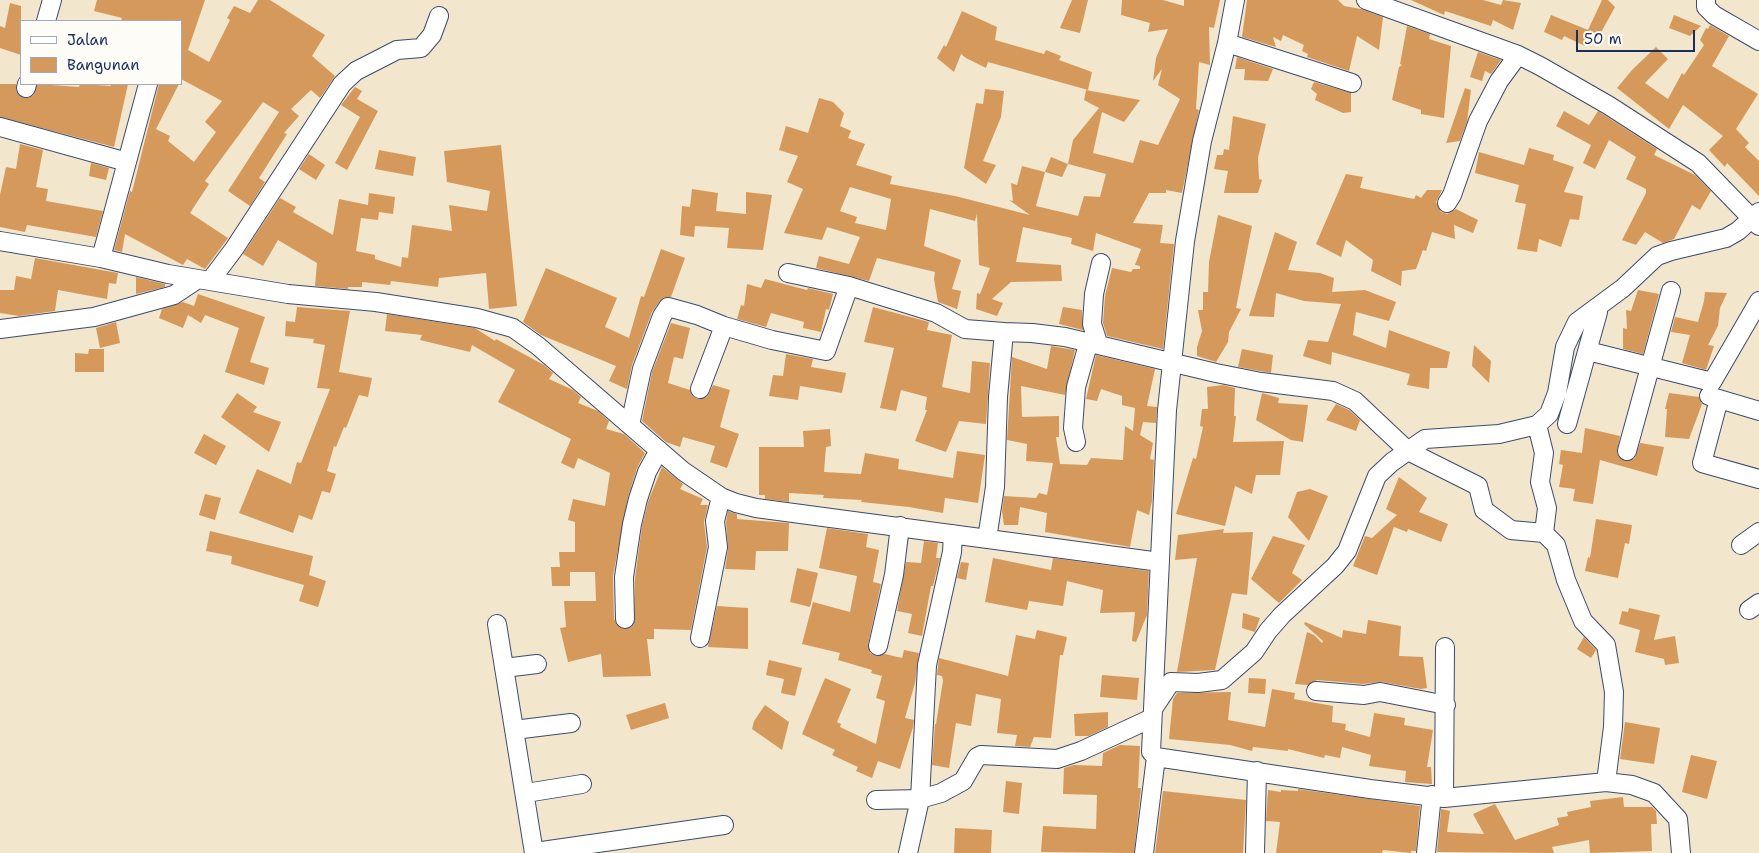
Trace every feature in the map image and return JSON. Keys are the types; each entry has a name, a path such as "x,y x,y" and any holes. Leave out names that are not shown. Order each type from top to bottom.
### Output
{"street":[{"path":"46,20 52,0"},
{"path":"1235,0 1227,43 1202,141 1184,241 1167,410 1151,752 1156,757 1257,771 1370,790 1438,796 1606,782 1632,784 1654,793 1678,819 1681,853"},
{"path":"876,800 920,799 941,793 963,781 977,756 992,755 1057,759 1081,751 1152,713 1171,682 1198,683 1222,680 1254,652 1268,631 1282,615 1335,566 1347,551 1377,476 1419,441 1425,439 1499,434 1537,425 1549,414 1557,393 1565,347 1577,322 1623,288 1657,256 1726,238 1756,218 1698,163 1608,105 1518,55 1366,0"},
{"path":"1706,0 1706,6 1714,15 1759,42"},
{"path":"0,329 94,317 174,295 204,280 234,249 342,84 356,71 397,50 421,48 432,35 439,16"},
{"path":"1227,43 1352,83"},
{"path":"1447,203 1452,195 1478,121 1499,81 1518,55"},
{"path":"101,258 148,85"},
{"path":"0,127 127,162"},
{"path":"0,241 101,258 204,280 288,294 385,304 477,318 513,328 538,346 683,471 721,498 756,508 1160,562"},
{"path":"1076,442 1074,428 1076,387 1094,342 1092,324 1094,294 1101,263"},
{"path":"788,273 849,286 936,314 965,329 1032,333 1094,342 1127,353 1261,382 1333,391 1355,401 1408,451 1478,486 1484,510 1511,530 1544,533 1556,545 1566,580 1583,621 1606,645 1614,692 1613,727 1606,782"},
{"path":"630,425 642,369 668,307 772,340 826,351 849,286"},
{"path":"1627,451 1671,291"},
{"path":"1693,454 1713,392 1759,301"},
{"path":"1568,424 1598,312"},
{"path":"700,389 724,326"},
{"path":"987,540 996,487 998,397 1004,332"},
{"path":"1588,351 1650,366 1759,412"},
{"path":"1713,392 1702,462 1759,479"},
{"path":"1537,425 1544,453 1540,482 1547,508 1544,533"},
{"path":"624,619 624,577 632,524 647,472 659,450"},
{"path":"700,638 718,547 715,521 721,498"},
{"path":"878,646 894,575 900,526"},
{"path":"1741,545 1759,532"},
{"path":"908,853 920,799 927,665 952,552 953,534"},
{"path":"497,624 526,793 534,853 724,825"},
{"path":"1426,853 1438,796 1446,705 1445,647"},
{"path":"504,668 536,664"},
{"path":"1316,691 1364,695 1380,692 1446,705"},
{"path":"514,730 571,723"},
{"path":"1144,853 1156,757"},
{"path":"1255,853 1257,771"},
{"path":"526,793 582,784"}],"building":[{"path":"97,0 205,0 188,50 209,62 230,20 227,18 234,6 250,13 258,0 270,0 325,35 312,56 335,76 320,98 311,90 291,109 299,116 284,133 287,134 259,178 265,182 250,206 228,191 279,112 263,102 205,181 209,184 190,213 228,238 205,269 187,259 183,265 125,234 122,252 114,250 130,191 132,192 159,85 178,85 156,129 170,136 168,141 194,162 216,132 205,122 222,101 182,80 182,20 121,20 122,18 94,11"},
{"path":"1072,0 1088,0 1080,33 1060,28"},
{"path":"1122,0 1163,0 1184,6 1184,0 1220,0 1214,28 1209,27 1210,65 1199,62 1196,109 1199,110 1182,193 1166,190 1166,193 1149,193 1133,223 1163,225 1160,243 1174,244 1163,349 1107,336 1103,323 1105,296 1112,268 1131,272 1133,269 1140,269 1140,266 1135,265 1141,249 1096,233 1093,251 1071,244 1072,238 1023,227 1016,262 1061,265 1062,281 1011,282 992,299 1003,303 997,316 976,309 977,293 980,294 990,268 979,265 977,214 975,221 930,209 924,246 961,260 952,289 961,291 957,309 938,302 934,279 935,272 877,258 869,281 816,268 819,256 849,264 860,237 827,227 822,240 784,233 803,189 787,182 798,156 779,150 786,126 808,133 819,98 833,102 844,113 840,126 851,131 848,138 865,144 856,165 892,176 890,184 955,196 1030,215 1009,200 1013,201 1011,183 1017,185 1022,166 1045,172 1036,206 1078,216 1084,196 1100,197 1106,174 1068,164 1073,140 1099,108 1084,100 1086,90 1140,100 1124,122 1102,112 1093,153 1133,163 1140,140 1158,145 1180,99 1158,85 1162,69 1153,81 1156,58 1168,29 1148,32 1150,23 1121,15","holes":["850,187 891,199 886,230 855,223 857,217 840,211"]},
{"path":"1247,0 1338,0 1344,6 1361,9 1383,17 1379,50 1357,36 1349,71 1307,57 1308,54 1302,51 1304,45 1283,35 1281,41 1273,37 1276,47 1242,37"},
{"path":"1411,0 1483,0 1501,5 1503,0 1521,3 1513,30 1493,20 1491,26 1445,11 1444,15"},
{"path":"1602,0 1608,0 1615,7 1598,38 1590,34 1585,46 1564,36 1562,40 1544,32 1551,15 1588,30"},
{"path":"10,3 21,6 20,55 0,48 0,26 5,28"},
{"path":"962,11 997,27 995,40 1044,54 1046,50 1061,56 1059,60 1092,72 1088,90 988,62 986,68 961,54 954,72 937,58 944,45 946,47"},
{"path":"1674,15 1701,26 1690,36 1669,28"},
{"path":"1710,25 1729,36 1712,66 1758,94 1736,129 1749,143 1745,147 1759,161 1759,196 1727,163 1725,167 1709,150 1723,136 1683,105 1669,129 1617,88 1632,70 1656,47 1668,59 1645,83 1668,99 1682,73 1684,75 1704,45 1700,40 1706,28 1708,29"},
{"path":"1407,26 1430,34 1429,39 1451,46 1444,118 1421,114 1421,110 1392,100 1399,67 1402,65 1400,64"},
{"path":"1478,52 1501,60 1491,74 1485,71 1482,81 1470,77"},
{"path":"1237,57 1273,69 1268,81 1244,80 1245,69 1235,69"},
{"path":"1314,82 1351,93 1351,112 1343,113 1315,100 1317,94 1311,89"},
{"path":"0,84 16,84 16,91 24,98 34,95 37,85 79,87 80,85 128,85 114,147 0,117"},
{"path":"355,87 362,91 357,99 378,111 347,170 335,163 360,117 341,105"},
{"path":"1465,88 1471,90 1467,122 1460,141 1446,143"},
{"path":"985,89 1004,91 1001,117 983,161 996,165 986,184 964,168 976,103 983,104"},
{"path":"1564,111 1589,125 1598,111 1657,149 1654,155 1695,175 1711,191 1700,210 1692,205 1674,239 1663,243 1645,232 1636,245 1622,240 1646,193 1646,189 1626,179 1636,157 1609,140 1595,169 1583,163 1591,145 1556,126"},
{"path":"1233,116 1266,124 1258,158 1259,179 1262,180 1258,193 1224,193 1228,171 1214,169 1217,155 1223,155 1224,149 1229,150"},
{"path":"20,144 43,150 36,187 48,189 46,201 103,211 96,237 27,225 25,232 0,227 0,195 6,167 16,169"},
{"path":"501,145 517,306 489,309 486,273 439,278 438,287 391,281 390,285 362,282 362,287 348,287 348,289 315,286 317,263 278,240 263,266 243,254 280,198 296,207 293,212 333,235 339,199 368,205 369,193 395,197 393,214 379,212 378,220 361,218 356,251 375,255 375,259 401,267 402,257 408,258 412,225 452,231 449,205 487,211 490,191 447,182 444,151"},
{"path":"1529,148 1554,155 1553,160 1574,167 1564,192 1583,196 1579,220 1570,219 1561,247 1539,239 1537,252 1517,249 1526,204 1515,202 1519,185 1475,173 1479,152 1524,165"},
{"path":"379,150 416,157 413,176 375,169"},
{"path":"309,154 325,165 316,180 299,169"},
{"path":"1051,157 1068,164 1062,177 1045,172"},
{"path":"91,163 109,168 106,180 89,176"},
{"path":"1346,174 1363,177 1360,188 1414,199 1416,195 1421,198 1427,190 1442,190 1436,202 1441,212 1447,214 1456,209 1478,220 1473,233 1454,225 1455,239 1432,232 1426,251 1423,250 1416,269 1402,271 1401,286 1371,271 1373,260 1346,240 1341,257 1316,244"},
{"path":"692,189 718,193 716,211 746,214 746,192 772,195 763,250 727,248 729,228 695,226 694,237 680,235 682,206 690,207"},
{"path":"1218,215 1252,226 1236,308 1241,309 1229,332 1228,342 1216,362 1197,356 1197,347 1202,331 1198,310 1203,310 1203,292 1208,292 1209,262"},
{"path":"1275,232 1297,242 1288,270 1320,273 1334,278 1332,292 1365,290 1396,302 1389,321 1356,312 1353,335 1386,348 1389,330 1450,352 1447,368 1430,368 1429,389 1407,385 1410,374 1332,352 1331,365 1303,356 1308,340 1328,342 1341,304 1304,301 1276,293 1274,317 1249,316"},
{"path":"661,249 685,258 671,297 665,297 652,312 632,365 627,389 609,381 616,366 541,335 523,322 546,268 617,298 605,327 629,338 641,296 644,297"},
{"path":"35,258 118,273 116,284 109,283 107,299 58,290 55,311 19,316 0,313 0,290 14,290 16,276 31,279"},
{"path":"136,277 165,284 165,287 136,294"},
{"path":"765,279 807,290 808,288 833,294 829,310 826,309 821,332 803,328 804,322 771,313 766,327 737,319 741,305 744,306 747,284 761,288"},
{"path":"1638,290 1659,294 1643,354 1623,349 1623,328 1627,329 1626,310 1631,311"},
{"path":"1705,292 1727,293 1720,308 1718,326 1708,345 1714,346 1706,370 1682,363 1690,335 1671,332 1675,317 1698,322"},
{"path":"198,294 265,317 250,362 269,368 264,385 225,372 239,328 205,315 201,323 188,315 183,328 159,318 162,309 183,302 194,306"},
{"path":"297,307 350,311 339,372 372,378 368,397 359,395 346,428 344,427 336,447 334,446 327,471 336,474 330,493 322,491 312,520 299,515 293,533 239,513 257,469 291,484 297,462 301,463 330,389 317,388 325,345 313,343 314,339 285,336 286,321 295,322"},
{"path":"873,307 929,322 927,330 952,335 942,387 970,393 972,361 990,363 986,424 959,421 946,452 915,441 927,410 925,410 927,397 901,390 896,411 880,408 894,348 864,342"},
{"path":"1063,307 1082,310 1083,330 1059,324"},
{"path":"387,314 475,328 495,341 496,339 544,365 553,373 549,379 573,390 581,397 578,403 598,411 609,421 606,429 624,434 645,453 637,468 628,497 613,576 614,619 620,628 630,628 634,624 635,578 642,526 648,502 662,467 683,484 680,489 703,499 700,505 708,505 704,522 707,547 691,630 654,629 654,639 647,639 651,676 603,677 601,654 568,662 560,628 566,627 564,601 596,601 595,572 570,572 570,586 552,586 551,567 560,567 559,552 575,552 575,522 568,520 573,499 605,506 610,473 578,458 574,469 561,463 571,439 498,402 515,370 472,345 470,352 420,340 422,335 385,331"},
{"path":"116,322 120,343 100,348 96,328"},
{"path":"671,323 690,328 683,359 674,357 668,383 690,390 697,399 707,397 713,385 730,390 720,427 739,434 727,468 710,462 715,446 683,437 680,447 666,442 642,421 652,372"},
{"path":"1474,345 1491,361 1489,383 1472,366"},
{"path":"1051,346 1075,350 1065,395 1021,386 1022,417 1059,416 1059,437 1056,437 1060,464 1087,465 1091,458 1123,460 1125,426 1133,431 1135,408 1122,405 1122,396 1101,389 1097,401 1086,399 1096,355 1155,369 1147,406 1157,407 1156,423 1143,422 1140,435 1153,443 1150,459 1154,460 1152,501 1149,515 1137,510 1130,547 1045,532 1047,513 1020,507 1018,525 1004,525 1002,511 1004,496 1036,498 1039,493 1047,495 1053,463 1026,461 1027,444 1007,440 1012,357 1047,369"},
{"path":"89,349 104,349 104,372 75,372 75,353 88,354"},
{"path":"1242,349 1273,355 1271,373 1238,367"},
{"path":"786,354 813,359 811,367 846,373 842,393 800,386 798,400 769,396 773,375 783,376"},
{"path":"1223,385 1235,388 1234,416 1236,416 1233,442 1284,441 1280,475 1256,475 1252,494 1235,486 1225,526 1176,514 1193,458 1196,459 1203,427 1200,426 1202,409 1208,409 1207,387"},
{"path":"237,393 257,407 253,412 281,422 269,452 221,417"},
{"path":"1262,393 1279,398 1278,403 1308,405 1303,442 1291,440 1256,420"},
{"path":"1669,393 1699,397 1702,404 1689,439 1665,437 1667,409 1665,409"},
{"path":"1336,404 1349,410 1360,420 1356,431 1326,420"},
{"path":"1585,428 1620,436 1617,453 1625,461 1635,458 1640,443 1664,447 1657,476 1600,460 1593,504 1573,501 1575,489 1559,487 1563,465 1559,464 1561,450 1582,453"},
{"path":"830,429 831,446 826,447 824,472 861,474 865,453 899,459 898,469 953,478 957,451 985,455 978,503 945,498 943,513 861,502 862,500 823,498 824,495 789,493 789,502 765,499 765,495 759,495 759,447 804,447 803,431"},
{"path":"204,434 226,446 216,465 194,453"},
{"path":"1399,477 1427,498 1419,512 1448,524 1441,542 1408,529 1407,532 1394,527 1377,575 1353,566 1365,536 1372,538 1397,515 1386,509"},
{"path":"1310,489 1328,496 1309,541 1288,517 1297,492"},
{"path":"205,494 221,498 215,520 199,515"},
{"path":"728,511 737,514 737,519 789,523 788,551 756,551 755,570 725,569 728,549 726,522"},
{"path":"1596,519 1632,525 1629,544 1625,543 1618,578 1585,571 1588,557 1590,558"},
{"path":"827,528 868,534 866,547 879,550 873,582 881,584 868,644 870,653 876,656 885,654 902,658 904,650 919,653 915,683 905,718 914,720 913,727 900,769 878,761 872,778 856,771 858,767 832,755 835,750 802,734 825,678 851,689 837,722 841,724 840,727 876,744 885,701 876,698 882,676 871,673 872,670 838,660 840,653 802,644 813,602 850,612 857,576 819,568"},
{"path":"1224,529 1223,533 1253,532 1247,595 1232,593 1215,670 1177,672 1197,558 1175,560 1178,535"},
{"path":"210,531 313,556 309,575 326,581 318,607 299,601 304,585 231,564 232,556 206,551"},
{"path":"1273,536 1305,545 1292,573 1302,580 1279,603 1251,579"},
{"path":"924,541 938,543 936,558 940,558 933,586 931,586 922,636 908,633 912,614 897,611 906,562 921,563"},
{"path":"993,558 1051,570 1053,558 1149,571 1147,615 1136,642 1132,641 1135,612 1100,613 1103,590 1067,581 1063,606 1029,601 1027,610 985,602"},
{"path":"961,562 969,563 966,580 957,578"},
{"path":"797,568 818,573 810,607 790,602"},
{"path":"717,606 748,608 748,649 708,647"},
{"path":"1629,608 1660,615 1654,640 1675,636 1679,663 1665,665 1664,659 1635,652 1640,630 1619,624 1622,611 1628,612"},
{"path":"1243,613 1260,618 1255,632 1242,628"},
{"path":"1368,620 1401,626 1399,656 1423,657 1427,688 1421,689 1382,682 1363,684 1317,680 1308,685 1295,684 1307,632 1314,635 1322,643 1323,641 1304,624 1305,622 1342,638 1343,630 1366,634"},
{"path":"1037,630 1067,637 1063,655 1060,655 1051,738 1034,737 1030,747 1015,746 1017,735 997,733 1001,699 976,694 971,726 956,723 949,768 932,765 935,724 943,681 942,676 937,675 939,658 1008,676 1016,635 1035,639"},
{"path":"1584,637 1596,650 1591,658 1577,649"},
{"path":"769,660 802,668 795,696 781,693 784,679 766,675"},
{"path":"1102,675 1139,678 1137,700 1100,697"},
{"path":"1249,678 1266,679 1265,694 1248,693"},
{"path":"1272,689 1295,693 1294,699 1333,706 1332,722 1346,724 1345,730 1370,737 1374,713 1405,718 1404,725 1433,730 1427,767 1431,767 1432,784 1405,782 1406,771 1369,766 1371,755 1342,747 1340,758 1325,755 1324,758 1288,749 1288,751 1253,747 1252,751 1230,745 1169,739 1173,699 1177,693 1231,692 1228,720 1265,727"},
{"path":"665,703 669,718 631,730 626,715"},
{"path":"765,705 789,722 782,750 752,729 754,721"},
{"path":"1108,712 1108,727 1089,736 1075,736 1074,714"},
{"path":"1625,722 1660,728 1654,764 1620,759"},
{"path":"1120,745 1140,746 1138,788 1141,788 1134,853 1041,852 1043,826 1096,829 1097,795 1063,794 1064,768 1074,765 1102,766 1103,753"},
{"path":"1691,755 1717,761 1707,799 1682,792"},
{"path":"1006,781 1022,783 1019,814 1003,812"},
{"path":"1298,789 1420,806 1416,851 1411,851 1411,853 1383,850 1382,853 1276,853 1280,822 1266,821 1268,790 1281,792 1281,790 1298,791"},
{"path":"1163,791 1246,800 1243,853 1155,853"},
{"path":"1623,797 1624,807 1652,807 1656,811 1657,824 1651,824 1652,851 1590,853 1589,840 1552,847 1554,853 1437,852 1441,809 1450,811 1447,832 1484,834 1473,814 1495,804 1515,840 1559,825 1557,818 1568,816 1567,812 1591,807 1590,801"},
{"path":"955,828 992,830 991,853 954,853"}]}
